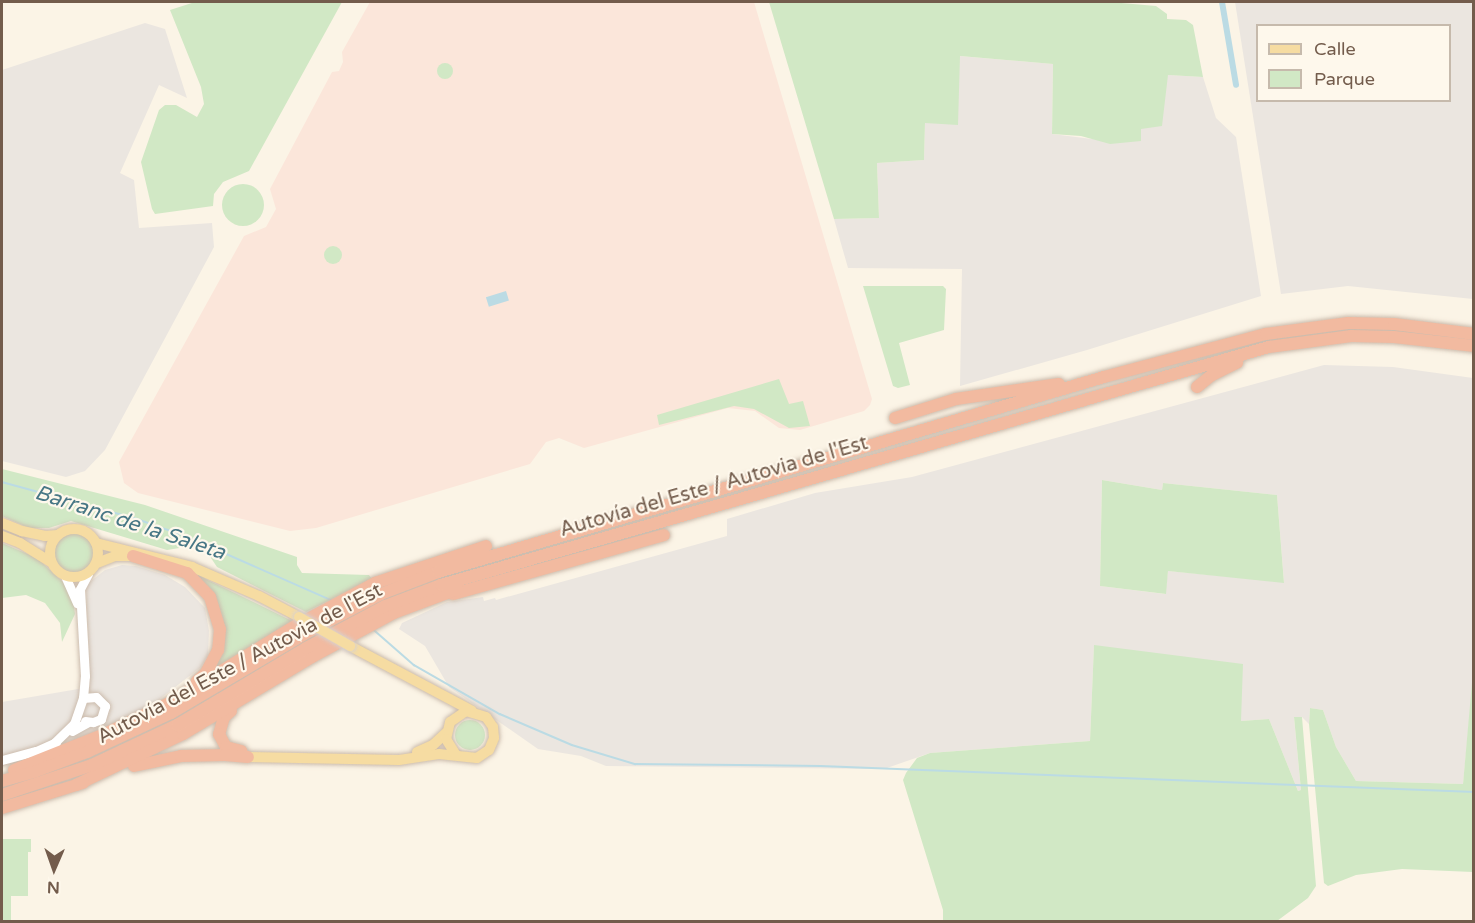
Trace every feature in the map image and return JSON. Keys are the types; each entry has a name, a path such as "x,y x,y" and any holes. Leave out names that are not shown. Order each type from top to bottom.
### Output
{"highway":[{"name":"Autovía del Este / Autovia de l'Est","path":"2,795 92,765 177,725 327,643 408,582 477,560 1104,377 1266,334 1303,327 1348,323 1394,324 1473,334"},
{"name":"Autovía del Este / Autovia de l'Est","path":"2,781 34,772 87,752 171,713 308,632 384,599 663,529 1269,347 1351,336 1394,337 1473,346"},
{"path":"1197,387 1230,365 1306,341"},
{"path":"895,418 956,399 1047,387 1087,377 1104,377"},
{"path":"384,599 422,602 468,585 625,538 663,529"},
{"path":"2,774 105,734 189,692 298,621 384,599 486,546"},
{"path":"133,556 187,573 210,597 217,613 220,629 218,650 205,674 160,706"},
{"path":"76,785 147,753 222,713 286,673 327,643"},
{"path":"250,754 226,747 219,734 222,721 228,713 278,682 286,673"},
{"path":"2,808 149,762 181,756 250,754"}],"main road":[{"path":"2,523 22,531 45,536 79,529 86,532 96,543 192,567 226,581 298,621 486,717 494,732 492,745 477,758 470,759 439,754 399,760 250,754"},
{"path":"51,562 50,547 58,535"},
{"path":"2,536 20,543 51,562 65,576 72,578 88,574 97,563 115,556 154,557"},
{"path":"96,543 97,563"},
{"path":"442,696 454,717"},
{"path":"250,754 410,753 427,749 446,733 454,717 472,711"},
{"path":"446,733 448,745 456,755"}],"street":[{"path":"53,744 67,732 79,715 78,706 83,698 85,676 80,589 88,574"},
{"path":"65,576 77,603 81,623"},
{"path":"2,760 53,744 88,722 97,721 104,715 103,702 96,696 85,676"},
{"path":"83,698 96,696"},
{"path":"79,715 88,722"}],"shaded area":[{"path":"370,2 754,2 872,399 870,405 864,411 800,430 779,428 755,411 728,408 584,448 559,438 546,442 530,464 316,528 290,531 138,493 124,483 119,462 244,236 266,227 276,209 270,189 332,72 339,71 343,62 342,52"},
{"path":"1235,2 1473,2 1473,299 1348,286 1281,294"},
{"path":"145,23 165,29 187,98 159,85 120,173 134,180 139,228 212,223 214,247 105,450 85,471 66,477 2,461 2,70"},
{"path":"959,56 1053,64 1052,134 1092,139 1141,140 1140,129 1168,75 1203,77 1216,118 1236,137 1261,296 1087,350 960,386 962,269 848,268 834,219 879,218 877,163 924,160 925,122"},
{"path":"1324,365 1393,367 1473,378 1474,671 1463,784 1356,781 1336,747 1323,710 1310,708 1309,724 1302,717 1294,718 1301,790 1298,791 1269,719 1241,721 1094,646 1090,741 930,753 884,769 606,766 581,756 538,749 449,687 425,646 399,629 402,623 447,602 483,597 484,601 495,598 496,600 727,536 727,519 815,493 912,477","holes":["1102,480 1162,490 1163,483 1277,495 1284,582 1168,571 1165,594 1100,586"]},
{"path":"122,565 136,566 165,575 185,587 205,608 209,631 208,655 201,667 152,705 59,749 2,766 2,702 90,687 86,585 105,570"}],"green space":[{"path":"195,2 342,2 249,171 223,182 214,194 213,206 155,214 141,162 159,110 165,105 176,105 197,117 204,104 201,87 170,10"},
{"path":"769,2 1110,2 1156,6 1167,14 1167,19 1186,20 1193,25 1203,77 1168,75 1162,126 1141,129 1141,141 1110,144 1081,136 1052,134 1053,64 960,56 958,125 925,123 924,160 877,163 879,218 834,219"},
{"path":"445,63 451,65 453,71 451,77 445,79 439,77 437,71 439,65"},
{"path":"243,184 258,190 264,205 258,220 243,226 228,220 222,205 228,190"},
{"path":"333,246 339,249 342,255 339,261 333,264 327,261 324,255 327,249"},
{"path":"863,286 943,286 946,289 944,330 899,343 910,385 898,388 893,386"},
{"path":"779,379 789,404 803,401 810,426 789,428 754,409 734,406 659,425 657,415"},
{"path":"2,469 145,505 297,557 297,565 302,573 369,575 372,579 306,612 217,567 209,555 192,546 167,550 71,521 49,528 29,528 2,516"},
{"path":"1102,480 1162,490 1163,483 1277,495 1284,583 1168,571 1166,594 1100,586"},
{"path":"74,533 82,534 88,539 93,545 93,561 88,567 82,572 74,573 66,572 60,567 55,561 54,553 55,545 60,539 66,534"},
{"path":"2,543 37,558 64,583 73,599 75,614 62,642 60,623 45,603 26,595 2,598"},
{"path":"197,575 292,621 211,673 221,648"},
{"path":"1094,645 1243,664 1241,721 1269,719 1298,791 1301,790 1294,717 1302,717 1316,886 1308,898 1277,921 943,921 943,910 903,780 906,773 917,758 930,753 1090,741"},
{"path":"1473,671 1473,872 1402,869 1356,875 1328,886 1324,883 1309,724 1310,708 1323,710 1336,747 1356,781 1463,784"},
{"path":"470,720 481,724 485,735 481,746 470,750 459,746 455,735 459,724"},
{"path":"2,839 31,839 31,852 28,852 28,896 11,896 11,921 2,921"}],"water":[{"path":"506,291 509,301 489,307 486,297"}],"waterway":[{"path":"1222,2 1236,85"},
{"name":"Barranc de la Saleta","path":"2,482 137,519 188,537 333,601"},
{"path":"373,629 414,665 500,714 572,745 635,764 821,766 1474,792"}]}
